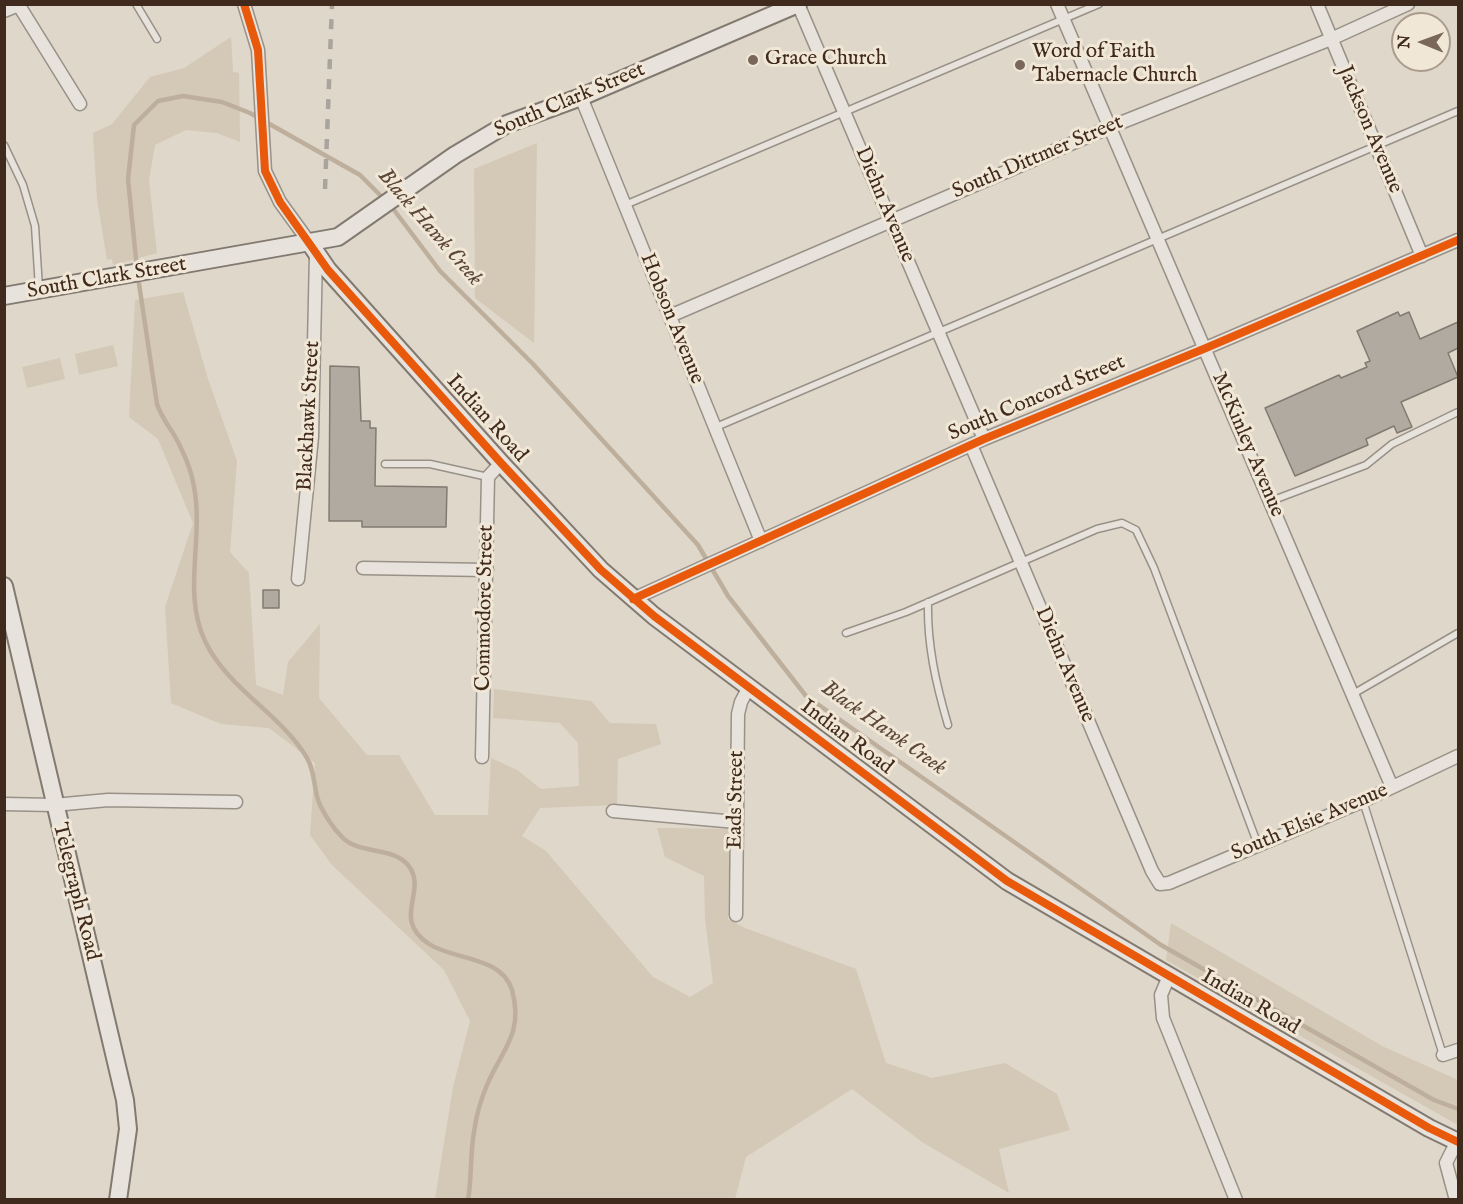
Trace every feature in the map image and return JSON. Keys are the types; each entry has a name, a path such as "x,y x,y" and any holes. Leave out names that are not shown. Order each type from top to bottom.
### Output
{"street":[{"path":"244,4 258,50 261,136 265,171 280,202 313,248"},
{"name":"McKinley Avenue","path":"1057,4 1206,348 1392,788"},
{"name":"Jackson Avenue","path":"1317,4 1422,256"},
{"name":"South Dittmer Street","path":"670,316 1110,127 1331,39 1408,4"},
{"path":"4,11 19,5 80,104"},
{"name":"South Clark Street","path":"4,296 313,248 338,237 454,155 507,124 581,97 798,5"},
{"name":"Diehn Avenue","path":"798,5 984,439"},
{"name":"Hobson Avenue","path":"581,97 761,541"},
{"name":"South Concord Street","path":"633,599 984,439 1206,348 1458,240"},
{"name":"Indian Road","path":"313,248 328,270 501,463 601,570 633,599 1007,881 1436,1132 1458,1142"},
{"name":"Blackhawk Street","path":"298,579 312,437 313,248"},
{"name":"Diehn Avenue","path":"971,445 1152,871 1160,884"},
{"path":"489,477 501,463"},
{"name":"Commodore Street","path":"482,757 489,477"},
{"path":"363,568 487,570"},
{"name":"Telegraph Road","path":"4,586 125,1100 128,1138 118,1200"},
{"name":"Eads Street","path":"736,915 738,714 749,687"},
{"name":"South Elsie Avenue","path":"1160,884 1169,883 1364,801 1458,756"},
{"path":"4,804 54,804 108,800 236,802"},
{"path":"613,811 736,822"},
{"path":"1168,976 1161,995 1163,1018 1236,1200"},
{"path":"1443,1055 1458,1050"},
{"path":"1456,1200 1446,1163 1458,1142"}],"lane":[{"path":"136,4 157,39"},
{"path":"625,205 1099,4"},
{"path":"715,428 1458,111"},
{"path":"4,145 23,185 35,226 39,290"},
{"path":"1271,501 1366,465 1392,444 1458,412"},
{"path":"385,464 430,464 489,477"},
{"path":"846,633 928,602 1097,529 1122,523 1136,530 1154,568 1258,845"},
{"path":"928,602 927,638 936,685 948,725"},
{"path":"1353,694 1458,633"},
{"path":"1364,801 1443,1055"}],"shaded area":[{"path":"231,37 233,72 239,73 240,142 217,133 186,130 155,145 149,180 157,253 113,265 112,259 107,260 97,199 93,133 112,124 150,77 184,68"},
{"path":"537,143 534,343 475,298 474,169"},
{"path":"183,292 208,379 237,461 230,552 249,573 256,685 283,695 288,662 320,624 319,698 367,755 399,755 435,815 488,815 491,758 517,770 541,789 579,786 578,743 560,723 493,718 494,689 591,701 610,723 656,724 661,744 618,759 617,805 540,808 522,836 546,851 653,977 690,997 713,983 705,919 704,876 665,857 657,828 730,829 728,919 745,928 856,969 886,1063 932,1078 1005,1063 1057,1094 1070,1130 999,1149 1009,1193 922,1142 852,1089 746,1157 735,1199 435,1199 453,1087 470,1021 444,970 332,865 310,835 315,763 269,728 221,724 171,703 165,607 193,523 158,439 129,417 135,300"},
{"path":"113,345 118,366 79,375 75,354"},
{"path":"60,358 65,379 27,388 22,367"},
{"path":"1171,923 1384,1047 1458,1080 1458,1125 1166,960"}],"building":[{"path":"1398,312 1400,316 1409,312 1420,339 1458,322 1458,348 1448,353 1458,377 1401,402 1412,427 1397,433 1394,426 1366,439 1368,445 1295,476 1265,408 1339,375 1341,378 1367,367 1365,363 1370,361 1357,331"},
{"path":"330,366 359,367 361,421 370,421 370,428 376,428 375,486 447,487 446,527 362,527 362,521 329,521"},
{"path":"263,590 279,590 279,608 263,608"}],"waterway":[{"name":"Black Hawk Creek","path":"137,269 128,179 134,125 158,101 183,96 222,102 250,113 360,175 385,200"},
{"name":"Black Hawk Creek","path":"391,206 440,271 533,364 698,545 728,596 806,696 1161,945 1434,1100 1458,1109"},
{"name":"Black Hawk Creek","path":"138,277 157,404 182,451 194,487 197,526 195,604 198,623 205,641 227,673 296,742 312,770 320,805 339,834 349,843 393,855 408,865 415,885 412,924 418,934 439,949 488,965 507,979 512,990 515,1005 513,1030 487,1085 479,1108 473,1140 468,1200"}],"railway":[{"path":"325,189 332,4"}],"cycle path":[{"path":"244,4 258,50 265,171 280,202 328,270 501,463 601,570 654,616 1007,881 1429,1128 1458,1142"},
{"path":"633,599 984,439 1206,348 1458,240"}],"place":[{"name":"Grace Church","path":"753,60"},
{"name":"Word of Faith Tabernacle Church","path":"1020,65"}]}
